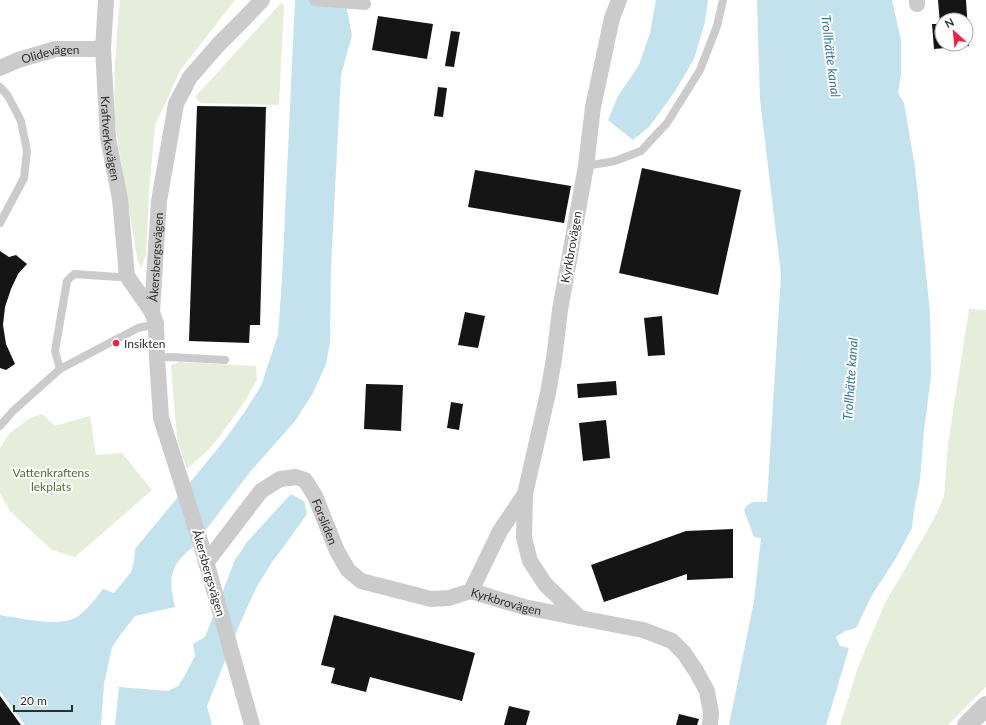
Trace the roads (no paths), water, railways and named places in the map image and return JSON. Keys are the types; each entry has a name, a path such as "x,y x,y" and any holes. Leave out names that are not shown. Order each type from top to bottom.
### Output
{"street":[{"name":"Kraftverksvägen","path":"106,0 103,49 108,138 120,199 128,276 154,318"},
{"name":"Åkersbergsvägen","path":"252,725 202,547 161,418 154,318 159,201 176,104 190,77 219,44 262,0"},
{"path":"315,0 365,4"},
{"name":"Kyrkbrovägen","path":"580,618 545,584 530,561 524,538 525,494 548,393 554,359 560,310 586,166 593,107 612,18 619,0"},
{"name":"Olidevägen","path":"0,68 18,60 56,49 103,49"},
{"name":"Forsliden","path":"206,563 261,491 280,479 296,477 305,480 315,496 337,551 348,570 361,581 431,599 448,598 471,591"},
{"name":"Kyrkbrovägen","path":"525,494 500,531 471,591 524,608 643,630 672,641 684,653 707,691 710,725"},
{"path":"966,725 986,706"}],"lane":[{"path":"586,166 615,161 641,150 667,123 700,70 717,26 723,0"},
{"path":"0,87 8,96 21,121 27,151 24,178 0,223"},
{"path":"60,369 55,352 67,281 74,274 118,277 128,276"},
{"path":"0,426 13,411 60,369 154,318"},
{"path":"157,358 170,357 225,360"}],"water":[{"path":"295,0 345,0 352,35 341,75 331,267 330,343 326,364 313,393 295,421 250,472 192,548 178,561 172,574 171,582 175,607 135,616 112,647 104,684 101,725 25,725 0,691 0,615 48,622 67,621 75,618 83,612 103,589 114,593 131,572 135,549 220,446 261,386 278,335"},
{"path":"656,0 708,0 705,22 694,59 674,93 649,127 633,140 608,120 618,96 639,65 650,33"},
{"name":"Trollhätte kanal","path":"757,0 892,0 901,40 901,75 898,93 904,103 915,167 930,312 931,376 924,430 920,480 912,528 896,558 872,595 856,628 845,631 836,637 840,646 849,648 826,725 729,725 754,601 761,538 754,537 744,510 751,503 767,502 781,274 760,100"},
{"path":"291,494 304,501 307,514 272,562 256,588 241,621 207,706 212,725 115,725 119,687 168,691 178,686 195,656 193,644 205,637 235,560 247,542"}],"place":[{"name":"Insikten","path":"116,343"}],"park label":[{"name":"Vattenkraftens lekplats","path":"51,479"}]}
